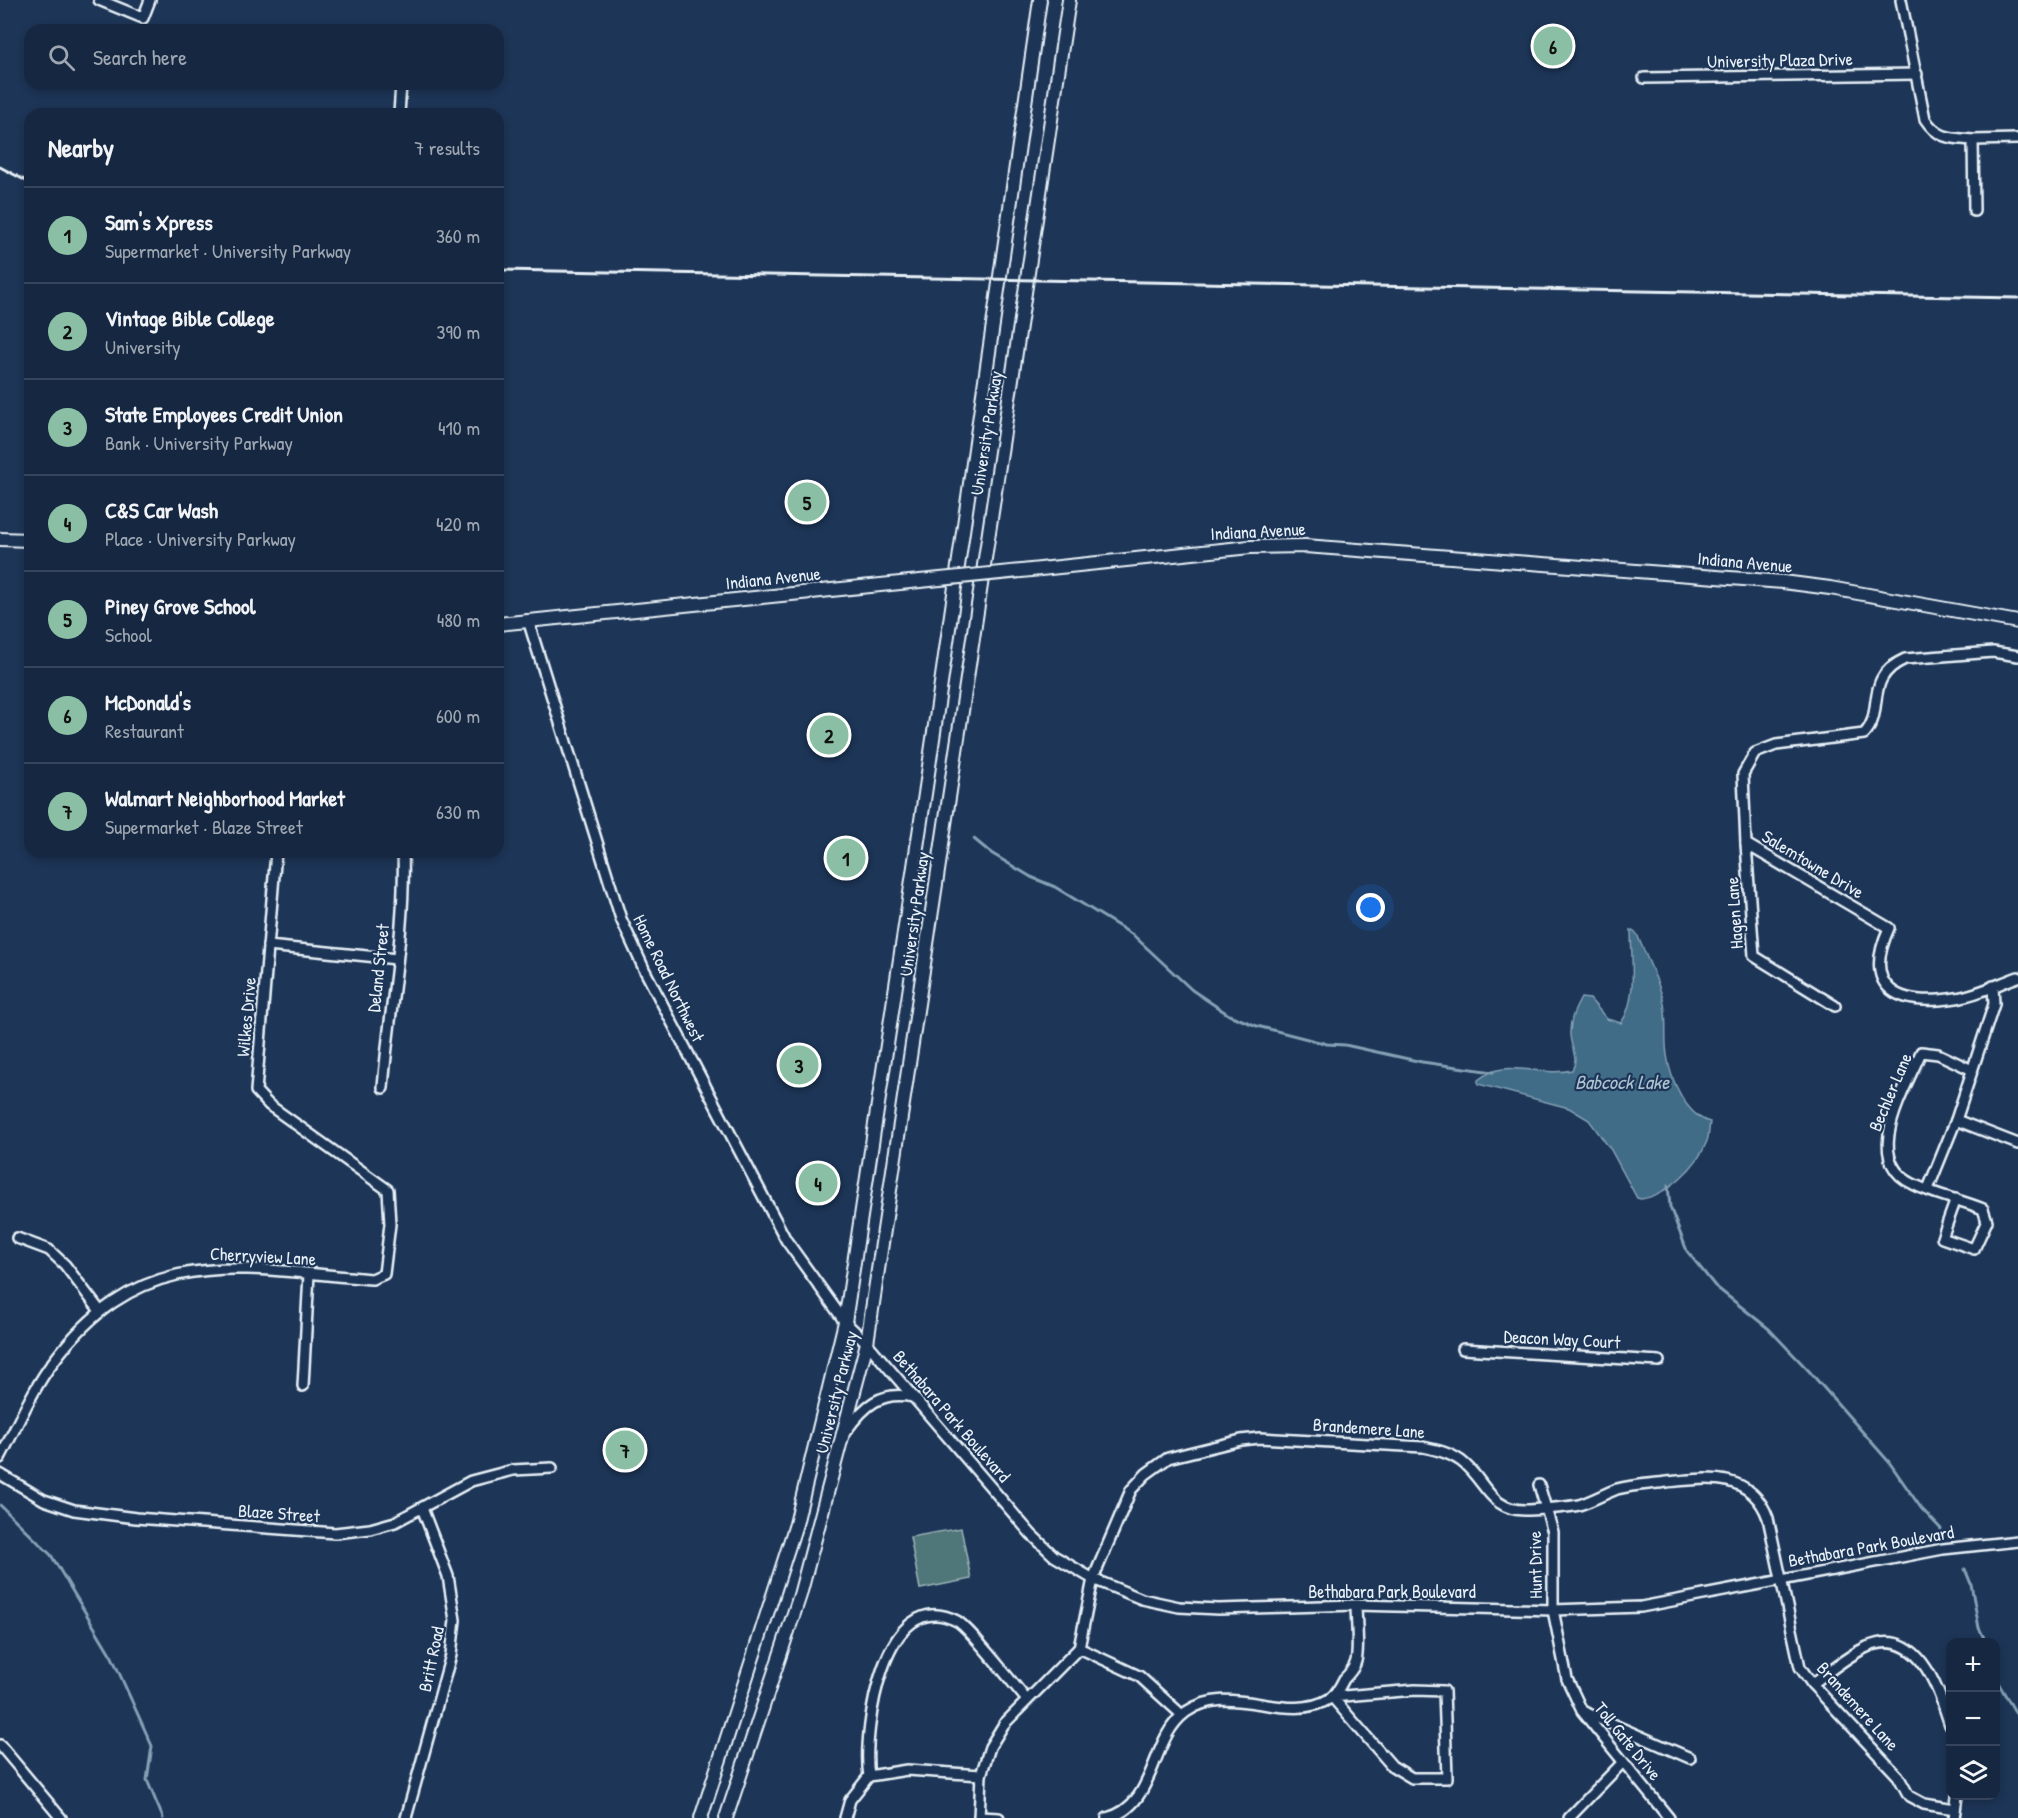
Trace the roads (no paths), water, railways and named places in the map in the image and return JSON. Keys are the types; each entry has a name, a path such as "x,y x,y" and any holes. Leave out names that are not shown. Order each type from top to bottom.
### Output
{"main road":[{"name":"University Parkway","path":"701,1818 796,1524 845,1322 929,770 1040,0"},
{"name":"University Parkway","path":"726,1818 800,1595 867,1344 1069,0"},
{"path":"0,539 24,540"},
{"name":"Indiana Avenue","path":"504,623 1250,547 1305,546 1782,582 1830,588 2018,622"}],"street":[{"path":"99,0 143,18 150,0"},
{"path":"1900,0 1925,119 1933,132 1954,139 2018,139"},
{"name":"University Plaza Drive","path":"1644,78 1917,74"},
{"path":"399,108 401,90"},
{"path":"1973,140 1974,211"},
{"name":"Home Road Northwest","path":"528,620 621,919 644,969 786,1240 845,1322 867,1344"},
{"name":"Salemtowne Drive","path":"2018,656 1993,652 1905,660 1890,668 1883,675 1870,727 1864,734 1776,745 1755,753 1743,774 1746,844 1888,928 1877,959 1882,979 1895,994 1913,1000 1956,998 2018,977"},
{"name":"Hagen Lane","path":"1746,844 1754,956 1835,1006"},
{"name":"Wilkes Drive","path":"275,858 256,1091 269,1105 331,1148"},
{"name":"Deland Street","path":"383,1088 397,959 404,876 403,858"},
{"path":"268,946 397,959"},
{"path":"1956,1199 1942,1238 1974,1249 1987,1221 1983,1209 1956,1199 1928,1189 1956,1120 1970,1069 1994,1004 1993,986"},
{"name":"Bechler Lane","path":"1928,1189 1912,1184 1894,1169 1886,1144 1890,1124 1922,1052 1938,1054 1970,1069"},
{"path":"1956,1120 2018,1144"},
{"name":"Cherryview Lane","path":"0,1458 52,1363 100,1311 123,1295 173,1274 201,1269 241,1269 372,1279 384,1274 390,1224 388,1190 331,1148"},
{"path":"17,1238 49,1250 65,1265 100,1311"},
{"path":"303,1386 309,1274"},
{"name":"Bethabara Park Boulevard","path":"867,1344 1031,1534 1054,1556 1093,1579 1142,1599 1179,1607 1218,1609 1356,1605 1553,1610 1641,1607 1956,1546 2018,1541"},
{"name":"Deacon Way Court","path":"1463,1349 1659,1360"},
{"path":"845,1433 856,1417 883,1397 893,1394 913,1396"},
{"name":"Brandemere Lane","path":"1079,1648 1093,1579 1128,1496 1146,1474 1168,1458 1241,1440 1269,1439 1432,1449 1461,1461 1499,1503 1525,1510 1576,1505 1617,1489 1635,1486 1701,1479 1728,1481 1752,1492 1764,1505 1782,1578 1795,1652 1812,1684 1898,1776 1909,1796 1924,1804 1954,1813"},
{"name":"Blaze Street","path":"0,1474 44,1500 74,1510 291,1531 335,1533 370,1529 395,1522 471,1481 513,1470 552,1468"},
{"name":"Hunt Drive","path":"1539,1485 1547,1509 1554,1545 1553,1610"},
{"name":"Britt Road","path":"406,1818 451,1655 455,1620 448,1576 422,1508"},
{"path":"1332,1697 1356,1663 1356,1605"},
{"name":"Toll Gate Drive","path":"1553,1610 1562,1662 1582,1711 1668,1818"},
{"path":"845,1818 850,1800 869,1776 867,1739 874,1699 891,1649 900,1633 913,1621 934,1616 960,1623 1027,1700"},
{"path":"1812,1684 1867,1647 1880,1644 1902,1647 1924,1662 1946,1715"},
{"path":"999,1818 979,1817 981,1775 999,1732 1079,1648 1139,1676 1182,1715"},
{"path":"1107,1818 1118,1817 1133,1804 1141,1793 1171,1729 1182,1715 1210,1700 1226,1698 1300,1708 1332,1697 1415,1690 1444,1691 1448,1778 1412,1778 1392,1766 1332,1697"},
{"path":"1582,1711 1689,1758"},
{"path":"0,1745 61,1818"},
{"path":"1569,1818 1623,1762"},
{"path":"869,1776 908,1770 981,1775"}],"water":[{"name":"Babcock Lake","path":"1631,930 1637,934 1663,999 1667,1055 1676,1085 1694,1112 1710,1122 1709,1134 1703,1151 1689,1170 1661,1192 1641,1199 1637,1198 1611,1150 1589,1120 1569,1108 1478,1084 1478,1080 1500,1069 1547,1072 1572,1070 1575,1056 1570,1027 1573,1014 1581,998 1590,999 1607,1019 1621,1023 1630,1003 1632,991"}],"waterway":[{"path":"974,839 991,853 1031,877 1055,887 1133,935 1192,990 1229,1015 1257,1026 1327,1044 1345,1045 1422,1062 1493,1072"},
{"path":"1668,1185 1670,1207 1687,1251 1715,1286 1769,1329 1809,1371 1889,1462 1921,1508 1941,1529"},
{"path":"0,1505 51,1555 112,1657 152,1746 147,1780 163,1818"},
{"path":"1965,1569 1971,1584 1979,1628 1984,1638"},
{"path":"2000,1686 2018,1717"}],"railway":[{"path":"0,167 24,180"},
{"path":"504,270 2018,298"}],"place":[{"name":"McDonald's","path":"1553,46"},
{"name":"Piney Grove School","path":"807,502"},
{"name":"Vintage Bible College","path":"829,735"},
{"name":"Sam's Xpress","path":"846,858"},
{"name":"State Employees Credit Union","path":"799,1065"},
{"name":"C&S Car Wash","path":"818,1183"},
{"name":"Walmart Neighborhood Market","path":"625,1450"}]}
